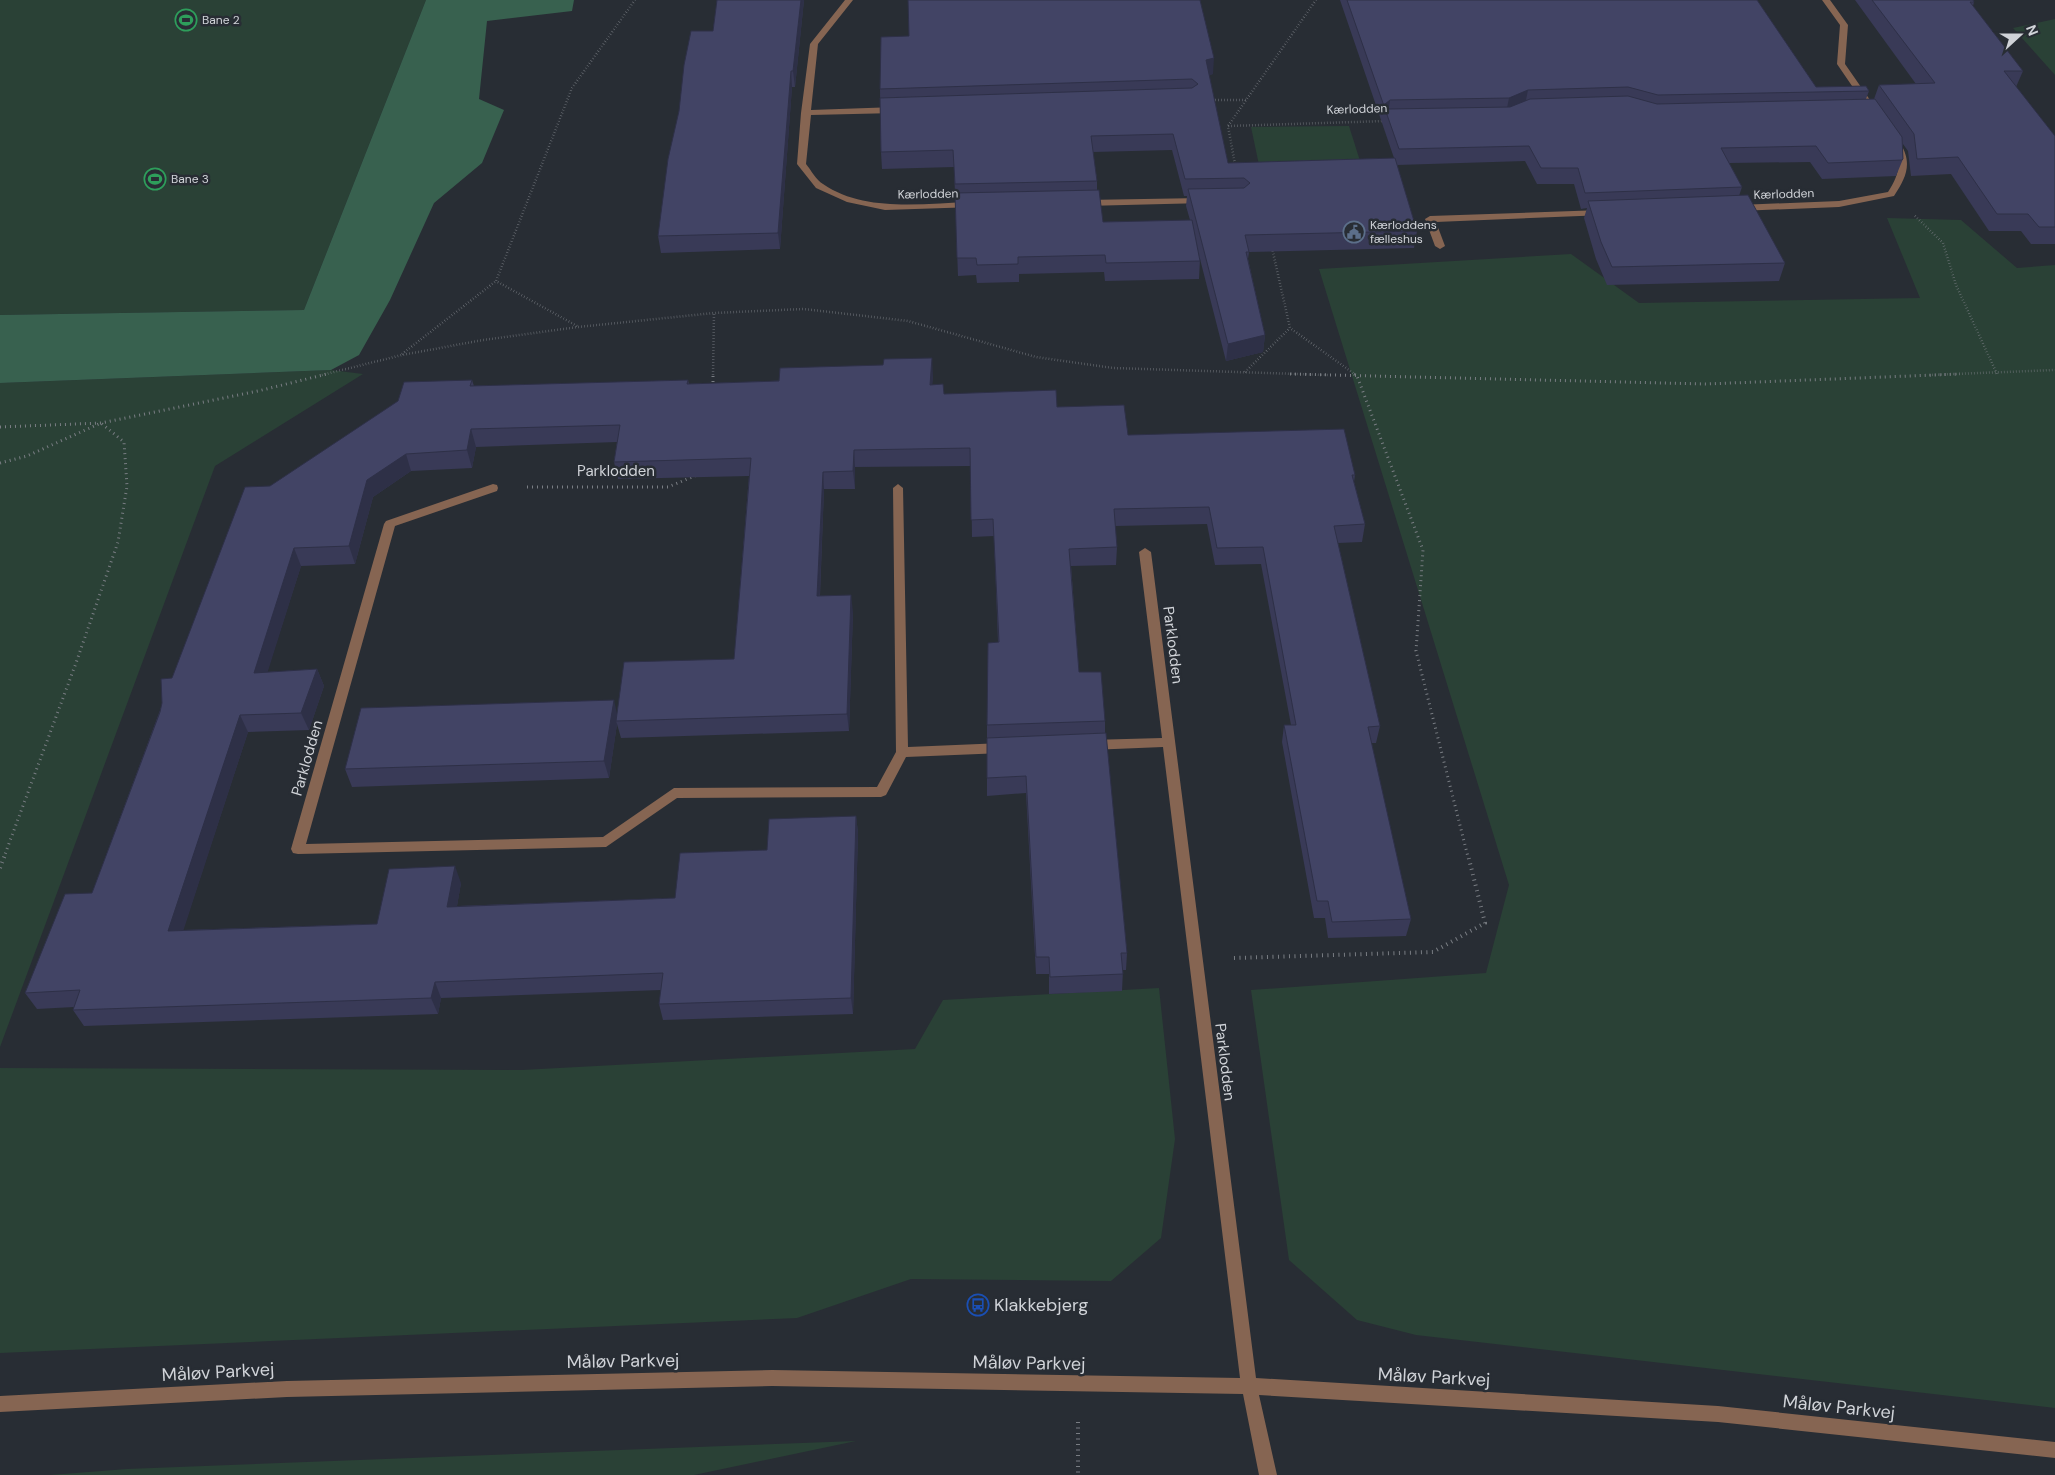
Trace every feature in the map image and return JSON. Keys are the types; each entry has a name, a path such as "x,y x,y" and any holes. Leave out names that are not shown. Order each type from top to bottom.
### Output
{"street":[{"name":"Kærlodden","path":"849,0 831,20 814,44 805,113 801,164 819,186 847,199 885,207 984,205"},
{"path":"1826,0 1844,25 1841,64 1873,110"},
{"path":"805,113 904,109"},
{"path":"1891,194 1904,175 1902,152 1892,138"},
{"name":"Kærlodden","path":"1730,208 1839,204 1891,194"},
{"path":"1073,204 1242,200"},
{"path":"1440,246 1430,219 1610,212"},
{"name":"Parklodden","path":"493,488 390,524 298,849 606,842 674,793 881,792 902,752 898,488"},
{"name":"Parklodden","path":"1145,552 1249,1386"},
{"path":"1080,745 1169,742"},
{"path":"902,752 1020,747"},
{"name":"Måløv Parkvej","path":"0,1404 287,1389 762,1378 1249,1386 1718,1414 2055,1450"},
{"path":"1249,1386 1259,1425 1268,1475"}],"path":[{"path":"402,355 496,281 572,88 635,0"},
{"path":"1242,200 1228,126 1316,0"},
{"path":"1209,100 1246,100"},
{"name":"Kærlodden","path":"1228,126 1388,120"},
{"path":"1891,194 1943,243 1956,286 1997,374"},
{"path":"1196,960 1433,952 1485,923 1416,651 1423,550 1357,376 1290,328 1271,243"},
{"path":"496,281 578,327"},
{"path":"0,427 101,423 258,391 402,355 578,327 714,313 804,308 908,321 1036,357 1113,368 1706,384 1997,374 2055,370"},
{"path":"713,391 714,313"},
{"path":"1245,372 1290,328"},
{"path":"0,463 27,456 101,423"},
{"path":"0,868 118,542 127,486 124,442 101,423"},
{"name":"Parklodden","path":"493,488 668,486 703,473"},
{"path":"1077,1384 1078,1475"}],"green space":[{"path":"0,0 426,0 304,310 0,315"},
{"path":"426,0 574,0 572,11 487,21 479,99 504,110 482,163 434,203 390,300 359,355 331,370 0,383 0,315 304,310"},
{"path":"2055,19 2055,75 2013,28"},
{"path":"1349,126 1361,164 1259,165 1251,127"},
{"path":"1887,218 1961,220 2017,268 2055,265 2055,1408 1416,1335 1357,1320 1289,1260 1251,990 1486,973 1509,885 1319,269 1571,254 1639,303 1920,298"},
{"path":"331,370 363,374 215,466 0,1047 0,383"},
{"path":"1159,988 1175,1139 1161,1238 1111,1281 911,1279 797,1318 0,1353 0,1068 522,1070 915,1049 943,1000"},
{"path":"856,1441 694,1475 50,1475 127,1469"}],"building":[{"path":"717,0 801,0 793,71 791,71 778,233 658,236 668,159 679,111 684,65 691,31 713,31"},
{"path":"908,0 1200,0 1214,58 1206,60 1228,163 1395,158 1417,231 1245,235 1249,252 1246,252 1265,335 1228,344 1188,189 1244,188 1250,183 1244,178 1185,179 1173,134 1091,136 1097,181 955,184 953,150 881,152 880,98 1192,88 1198,84 1192,79 880,89 881,37 909,36"},
{"path":"1347,0 1757,0 1816,87 1866,86 1869,91 1658,95 1628,87 1528,90 1509,98 1390,100 1385,104 1389,109 1510,107 1530,99 1628,96 1657,104 1875,99 1902,137 1903,159 1828,163 1816,146 1721,148 1742,187 1585,193 1578,168 1541,168 1529,146 1399,149"},
{"path":"1872,0 1973,0 1974,2 1970,2 2023,71 2004,71 2055,136 2055,227 2039,227 2028,214 1997,214 1958,157 1917,159 1914,134 1879,85 1935,83"},
{"path":"1099,190 1103,222 1192,220 1200,261 1106,263 1105,255 1018,257 1018,264 977,265 976,258 957,258 955,193"},
{"path":"1748,195 1785,263 1612,267 1601,242 1588,201"},
{"path":"932,358 930,385 943,384 944,394 1056,390 1057,407 1124,405 1128,435 1344,429 1355,475 1352,475 1365,524 1334,526 1380,726 1368,727 1411,919 1332,922 1328,901 1317,901 1284,725 1296,725 1263,547 1217,548 1209,507 1114,509 1117,547 1069,549 1079,672 1101,672 1105,721 987,725 988,643 999,642 993,519 971,520 970,448 854,450 853,471 823,472 817,596 851,595 847,714 616,721 624,662 734,659 751,458 614,462 620,425 471,429 467,450 406,454 367,480 349,546 294,548 254,673 317,669 301,713 240,715 168,931 377,924 389,869 455,866 447,907 675,898 680,853 767,850 769,819 856,816 851,998 659,1004 663,973 435,982 431,998 73,1010 80,990 25,993 65,894 92,893 160,712 162,703 161,679 172,678 245,487 270,486 398,401 404,382 472,380 470,386 688,380 687,384 779,381 780,368 883,365 884,359"},
{"path":"614,700 604,761 345,769 361,708"},
{"path":"1106,733 1127,953 1121,953 1123,974 1050,977 1049,957 1036,957 1026,776 987,778 987,738"}],"place":[{"name":"Bane 2","path":"186,20"},
{"name":"Bane 3","path":"155,179"},
{"name":"Kærloddens fælleshus","path":"1354,232"},
{"name":"Klakkebjerg","path":"978,1305"}]}
